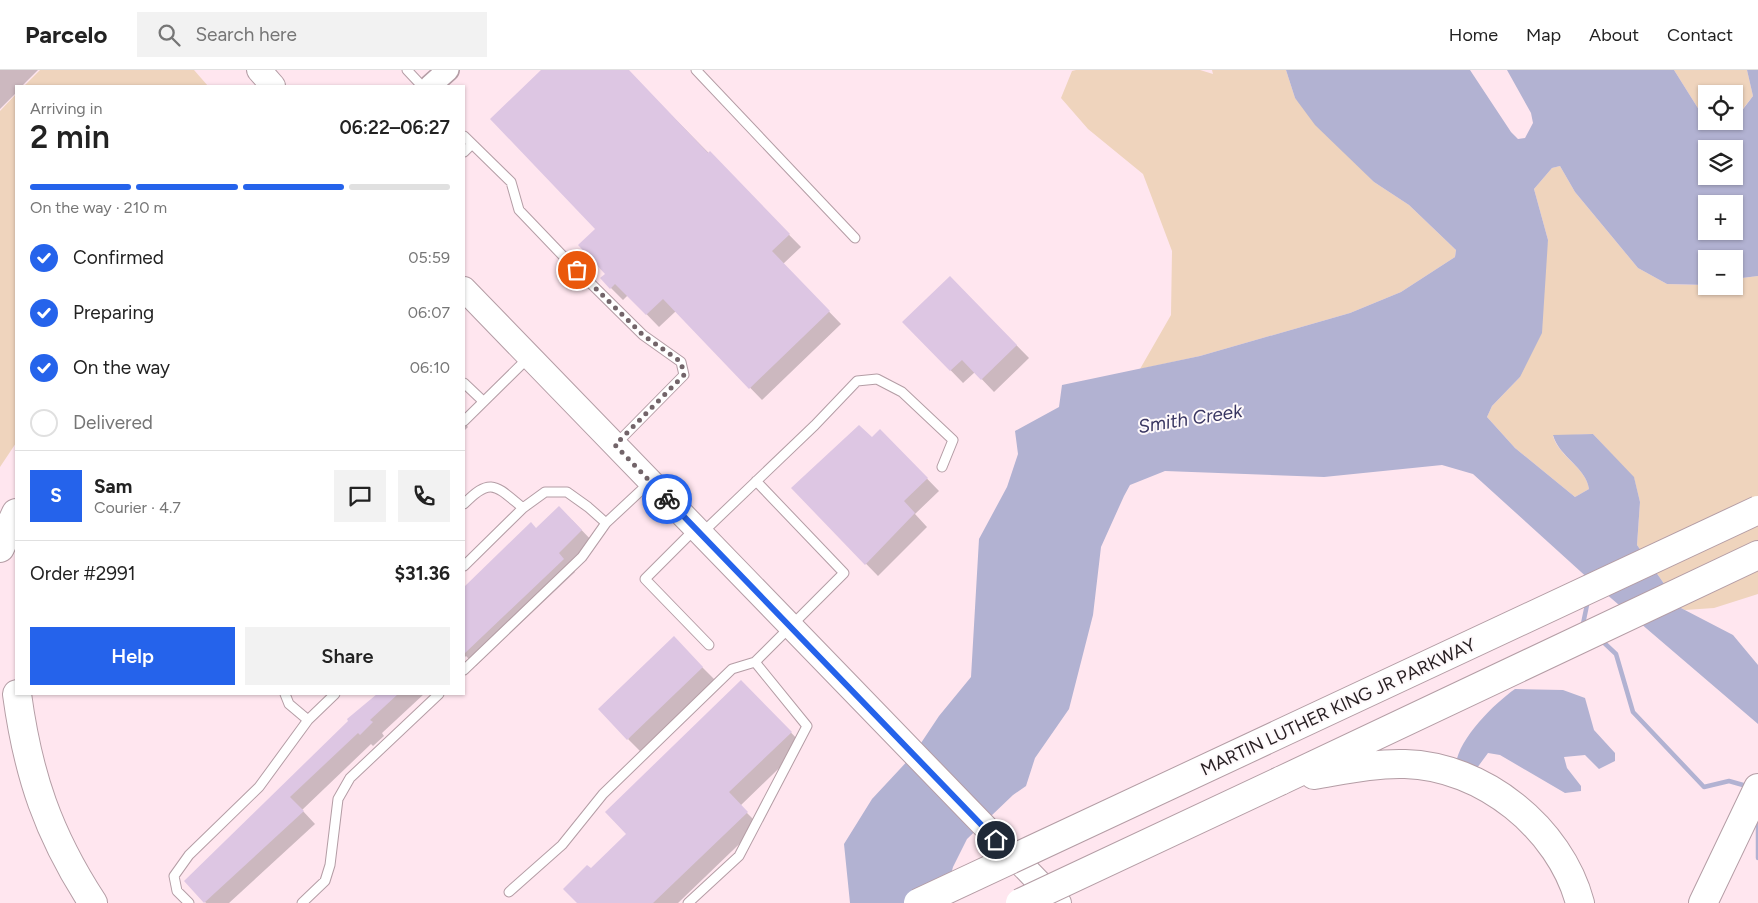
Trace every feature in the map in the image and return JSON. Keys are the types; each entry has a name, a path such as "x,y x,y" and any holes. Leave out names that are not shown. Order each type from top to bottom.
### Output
{"highway":[{"name":"MARTIN LUTHER KING JR PARKWAY","path":"918,903 1758,510"},
{"path":"0,548 15,515"},
{"path":"1020,903 1758,554"},
{"path":"17,695 23,738 34,782 51,831 92,903"},
{"path":"1280,781 1364,767 1406,764 1444,770 1477,783 1513,804 1541,833 1561,859 1580,903"},
{"path":"1703,903 1756,793"}],"main road":[{"path":"259,70 273,85"},
{"path":"465,290 1059,903"}],"street":[{"path":"431,85 448,70"}],"lane":[{"path":"407,70 421,85"},
{"path":"696,70 855,238"},
{"path":"465,137 511,182 519,210 564,257 643,335 681,362 684,375 615,445"},
{"path":"465,151 472,144"},
{"path":"465,420 529,356"},
{"path":"709,646 644,579 756,481 857,382 877,379 902,392 953,440 942,467"},
{"path":"465,384 483,401"},
{"path":"509,892 562,845 603,794 732,669 755,662 844,572 756,481"},
{"path":"465,669 582,557 606,523 650,482"},
{"path":"465,503 478,490 490,486 500,489 523,508"},
{"path":"465,565 523,508 545,492 567,492 606,523"},
{"path":"688,903 739,856 807,726 755,662"},
{"path":"285,695 289,704 308,720"},
{"path":"189,903 177,891 174,876 189,855 258,786 308,720 334,695"},
{"path":"302,903 325,881 330,865 338,799 350,778 438,695"}],"shaded area":[{"path":"40,70 194,70 207,85 25,85"},
{"path":"1200,70 1213,74 1212,70 1286,70 1295,98 1374,182 1409,205 1456,250 1455,257 1401,292 1350,313 1200,356 1140,369 1171,315 1172,251 1143,174 1088,129 1061,98 1072,71"},
{"path":"1674,70 1747,70 1753,96 1743,109 1743,85 1698,85 1698,108"},
{"path":"15,95 15,444 0,467 0,111"},
{"path":"1560,166 1575,192 1638,268 1667,284 1698,285 1698,295 1743,295 1743,278 1758,276 1758,594 1714,608 1685,610 1681,608 1637,545 1640,502 1634,478 1593,434 1553,436 1561,450 1587,481 1589,489 1575,497 1515,448 1487,417 1492,406 1520,377 1548,240 1534,189 1552,168"}],"water":[{"name":"Smith Creek","path":"1286,70 1470,70 1511,132 1518,139 1525,138 1533,123 1531,113 1507,70 1674,70 1698,108 1698,130 1743,130 1743,109 1753,96 1747,70 1758,70 1758,276 1743,278 1743,250 1698,250 1698,285 1667,284 1638,268 1575,192 1560,166 1552,168 1534,189 1548,240 1542,333 1520,377 1492,406 1487,417 1515,448 1575,497 1589,489 1587,481 1561,450 1553,435 1593,434 1634,477 1640,502 1637,545 1681,608 1733,635 1758,665 1758,724 1591,581 1473,474 1442,465 1324,477 1165,471 1130,485 1124,496 1101,547 1093,615 1069,709 1035,758 1026,786 1013,795 967,839 953,867 943,903 850,903 844,844 872,799 913,755 939,716 971,677 979,539 1007,487 1018,454 1015,431 1059,407 1062,385 1200,356 1350,313 1401,292 1455,257 1456,250 1409,205 1374,182 1315,125 1295,98"},
{"path":"1515,689 1563,690 1585,698 1594,730 1615,753 1615,761 1599,769 1585,755 1564,757 1567,768 1581,786 1581,791 1565,793 1500,755 1488,753 1477,768 1456,764 1464,743 1479,722"}],"building":[{"path":"541,70 629,70 708,153 710,151 790,234 772,251 830,311 749,389 663,299 646,315 615,284 610,289 600,278 605,274 578,245 595,229 490,119"},
{"path":"950,276 1017,345 981,380 962,360 950,371 902,322"},
{"path":"859,425 872,437 880,429 928,478 904,501 915,513 865,565 791,488"},
{"path":"559,506 582,530 559,553 564,559 465,653 465,586 531,522 536,528"},
{"path":"674,636 703,667 627,740 598,709"},
{"path":"741,680 792,732 729,792 748,812 653,903 577,903 563,889 587,865 591,868 626,834 605,812"},
{"path":"376,695 397,695 370,720 373,722 360,735 358,733 290,797 304,811 204,903 184,881 348,721 347,719"}],"waterway":[{"path":"1585,626 1583,624 1588,600"},
{"path":"1600,639 1616,654 1633,712 1704,787 1729,781 1750,787"},
{"path":"1758,815 1758,858"}],"way so far":[{"path":"577,270 643,335 681,362 684,375 615,445 667,499"}],"route":[{"path":"667,499 996,840"}]}
